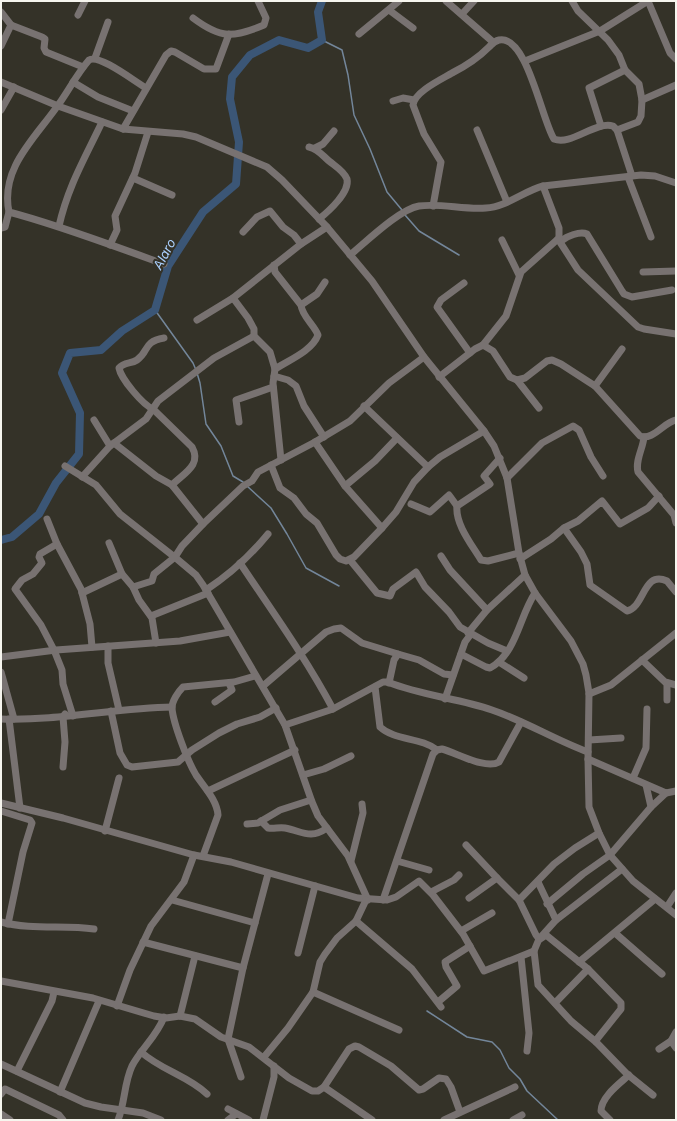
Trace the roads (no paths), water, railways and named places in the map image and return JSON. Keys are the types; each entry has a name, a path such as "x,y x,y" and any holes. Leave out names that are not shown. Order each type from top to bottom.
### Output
{"street":[{"path":"78,15 85,1"},
{"path":"193,18 219,34 245,33 264,25 266,18 258,1"},
{"path":"359,34 399,1"},
{"path":"446,1 493,42"},
{"path":"462,14 474,1"},
{"path":"572,1 578,11 600,32 618,55 625,70 639,84 642,100 641,116 638,122 617,130"},
{"path":"525,61 600,32 648,1 670,53 676,59"},
{"path":"389,10 413,28"},
{"path":"1,12 11,25 45,39 44,48 46,52 83,67"},
{"path":"95,58 108,22"},
{"path":"1,46 11,25"},
{"path":"123,129 166,55 171,51 175,52 204,69 216,69 229,34"},
{"path":"434,206 441,162 424,134 413,105 414,100 419,94 472,62 493,42 504,40 514,46 525,61 554,139 564,140 608,124 617,130 630,177 651,237"},
{"path":"1,228 5,227 9,212 6,193 17,159 58,106 88,60 95,58 108,64 146,88"},
{"path":"601,126 589,88 625,70"},
{"path":"1,82 58,106 123,129 183,134 208,141 244,156 273,171 327,227 372,281 424,357 484,431 500,458 507,478 519,556 525,575 535,594 571,641 583,664 589,694 588,755 590,807 599,833 610,855 632,881 676,915"},
{"path":"73,82 98,97 133,111"},
{"path":"642,100 676,85"},
{"path":"1,110 14,87"},
{"path":"392,101 403,98 414,100"},
{"path":"59,226 65,201 74,177 102,122"},
{"path":"477,130 506,202"},
{"path":"110,245 117,230 115,216 133,178 148,132"},
{"path":"319,219 332,209 347,186 346,178 343,173 312,148 323,144 334,132"},
{"path":"350,255 407,209 420,206 488,208 506,202 529,190 543,186 630,177 655,176 676,183"},
{"path":"133,178 172,195"},
{"path":"543,186 559,228 559,240 578,270 638,326 644,329 676,334"},
{"path":"9,212 81,233 164,264"},
{"path":"243,232 257,217 270,212 283,227 294,235 301,244"},
{"path":"197,320 233,298 301,244 327,227"},
{"path":"439,377 483,345 506,316 519,275 529,264 559,240 579,233 587,234 622,292 627,296 632,297 672,290"},
{"path":"502,240 519,275"},
{"path":"274,265 275,272 301,305 301,309 318,335 315,342 275,372"},
{"path":"643,272 676,270"},
{"path":"301,305 317,294 325,282"},
{"path":"464,284 441,300 437,307 470,353"},
{"path":"233,298 248,318 254,329 254,336 270,352 275,372 273,387 281,460"},
{"path":"82,477 112,444 146,419 158,401 214,358 254,336"},
{"path":"164,338 150,342 136,360 122,364 119,368 120,372 146,405 153,409 192,447 196,458 172,485"},
{"path":"483,345 493,351 510,377 517,380 539,408"},
{"path":"595,386 622,349"},
{"path":"133,587 152,580 154,574 175,557 182,546 243,486 252,481 258,472 315,442 350,421 389,383 424,357"},
{"path":"517,380 525,378 547,361 552,360 561,364 595,386 637,434 644,437"},
{"path":"275,372 296,386 304,406 324,437"},
{"path":"239,422 236,400 273,387"},
{"path":"364,406 428,467"},
{"path":"94,420 112,444 156,476 172,485 204,524"},
{"path":"676,420 644,437 637,469 674,515 676,523"},
{"path":"507,478 542,443 574,426 579,430 603,476"},
{"path":"350,560 396,512 414,482 428,467 440,457 484,431"},
{"path":"345,486 375,461 397,438"},
{"path":"315,442 345,486 382,528"},
{"path":"458,506 490,484 484,476 500,458"},
{"path":"271,465 280,488 294,498 306,514 317,523 330,547 340,559 350,560 377,593 390,596 393,588 416,572 425,587 449,612 460,627 470,634 507,651"},
{"path":"65,466 96,485 120,514 196,575 285,725 318,816 351,861 367,900 356,921 337,938 325,954 320,962 313,992 288,1028 264,1057"},
{"path":"411,504 430,512 449,495 458,506 458,519 481,560 488,561 519,556 551,539 564,528 578,521 602,501 620,524 648,508 658,496"},
{"path":"47,519 57,544 82,593 90,624 92,647"},
{"path":"564,528 581,552 587,564 590,585 627,611 635,608 651,581 660,579 675,586 676,592"},
{"path":"151,616 207,592 240,564 268,534"},
{"path":"109,543 122,574 133,587 139,600 151,616 156,643"},
{"path":"57,544 40,554 38,557 42,563 33,574 22,580 14,589 42,625 54,650 62,670 63,684 73,716"},
{"path":"441,556 450,570 486,610"},
{"path":"240,564 300,654 333,709"},
{"path":"82,593 122,574"},
{"path":"445,699 465,642 470,634 486,610 525,575"},
{"path":"461,654 490,668 499,662 518,633 535,594"},
{"path":"263,686 326,632 334,628 341,628 362,643 419,660 444,674 453,675"},
{"path":"1,657 54,650 180,641 230,632"},
{"path":"589,694 611,685 676,633"},
{"path":"108,646 108,663 119,710"},
{"path":"389,683 394,660 398,654"},
{"path":"642,660 667,683 676,685"},
{"path":"499,662 524,678"},
{"path":"1,672 20,808"},
{"path":"203,856 218,815 208,791 197,777 186,755 172,708 178,693 183,687 229,683 255,676"},
{"path":"285,725 333,709 383,682 389,683 491,710 521,722 571,746 620,774 633,778 666,793"},
{"path":"215,702 232,690 229,683"},
{"path":"667,683 668,700"},
{"path":"375,687 380,727 384,731 420,742 437,750 442,749 482,763 496,764 501,758 521,722"},
{"path":"63,767 65,742 63,717 69,707"},
{"path":"8,719 63,717 119,710 172,708"},
{"path":"111,711 120,753 129,767 175,763 225,730 237,724 260,717 276,708"},
{"path":"633,778 646,748 647,709"},
{"path":"589,740 621,738"},
{"path":"208,791 295,750"},
{"path":"383,900 429,760 437,750"},
{"path":"303,775 324,769 351,756"},
{"path":"104,831 119,778"},
{"path":"646,785 651,807"},
{"path":"547,904 583,874 610,855 651,807 666,793 676,791"},
{"path":"247,824 261,821 280,810 311,800"},
{"path":"1,803 63,818 104,831 171,847 194,855 298,880 367,900 383,900 396,897 419,881 431,892 461,931 484,971 534,951"},
{"path":"351,861 363,813 362,804"},
{"path":"1,811 30,820 32,823 5,923 58,928 74,926 94,929"},
{"path":"261,821 268,828 286,828 308,835 314,835 327,828"},
{"path":"519,900 567,854 599,833"},
{"path":"466,845 519,900 536,935 540,939"},
{"path":"117,1006 151,926 172,900 184,882 194,855"},
{"path":"397,861 429,870"},
{"path":"622,869 556,920 540,939 534,951 538,985 571,1021 596,1042 629,1075 653,1095"},
{"path":"241,1077 228,1039 243,968 268,874"},
{"path":"431,892 454,880 459,874"},
{"path":"469,898 497,878"},
{"path":"538,882 547,904 556,920"},
{"path":"298,954 315,886"},
{"path":"667,907 676,893"},
{"path":"580,962 655,899"},
{"path":"172,900 255,923"},
{"path":"461,931 492,913"},
{"path":"356,921 367,932 400,957 412,969 440,1004 457,986 446,967 445,962 470,946"},
{"path":"615,932 662,974"},
{"path":"540,939 546,935 580,962 623,1006 596,1042"},
{"path":"143,942 243,968"},
{"path":"180,1016 195,956"},
{"path":"521,957 529,1032 528,1051"},
{"path":"555,1003 588,969"},
{"path":"1,983 85,996 134,1012 164,1018 180,1016 195,1019 221,1037 243,1044 264,1057 289,1078 308,1090 316,1092 324,1087 349,1049 355,1046 391,1066 419,1090 423,1089 439,1078 446,1079 451,1087 460,1112"},
{"path":"17,1071 52,1001 54,992"},
{"path":"313,992 399,1030"},
{"path":"60,1092 99,1001"},
{"path":"118,1120 122,1110 131,1068 159,1028 164,1018"},
{"path":"659,1049 671,1041 676,1032"},
{"path":"671,1041 676,1048"},
{"path":"141,1052 155,1062 198,1086 206,1094"},
{"path":"1,1064 60,1092 101,1107 143,1113 161,1120"},
{"path":"263,1120 274,1077 274,1066"},
{"path":"610,1120 601,1111 605,1099 629,1075"},
{"path":"324,1087 372,1120"},
{"path":"444,1120 515,1087"},
{"path":"1,1094 5,1089 59,1115 63,1120"},
{"path":"228,1109 250,1120"},
{"path":"1,1114 10,1120"},
{"path":"228,1120 236,1114"},
{"path":"513,1120 522,1115"}],"waterway":[{"name":"Alaro","path":"1,540 12,537 39,514 56,483 79,454 80,413 62,373 70,353 101,350 122,331 155,310 168,266 203,212 236,184 239,142 230,99 232,77 250,55 279,40 308,48 322,40 318,12 322,1"},
{"path":"322,40 342,50 348,75 354,115 370,149 387,192 402,210"},
{"path":"405,215 419,231 459,255"},
{"path":"155,310 193,363 196,370"},
{"path":"197,373 200,383 206,424 221,446 233,476 243,482"},
{"path":"247,486 271,508 306,568 339,586"},
{"path":"427,1011 467,1037 492,1042 500,1050 509,1068 520,1079 527,1091 558,1120"}]}
